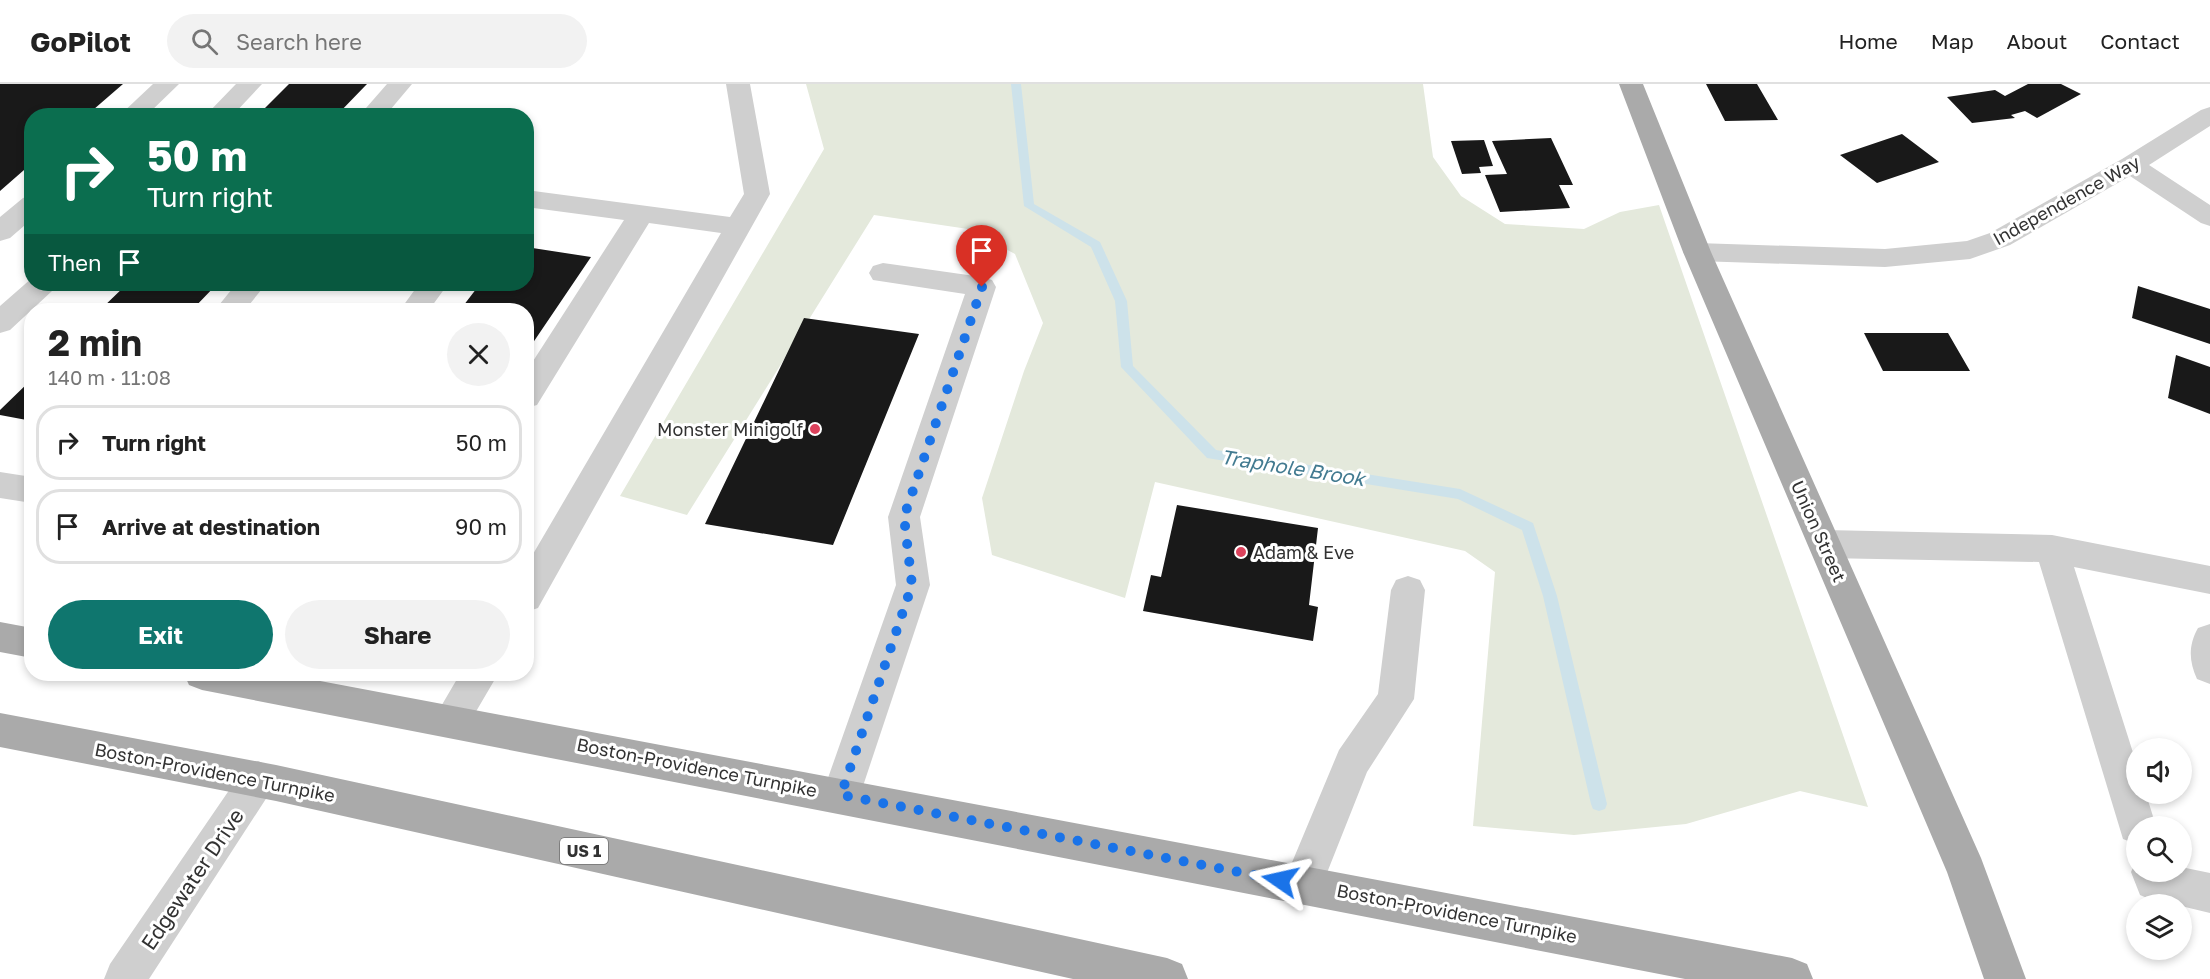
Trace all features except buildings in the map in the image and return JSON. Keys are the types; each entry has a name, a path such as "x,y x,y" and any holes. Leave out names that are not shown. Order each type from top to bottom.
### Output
{"main road":[{"name":"Union Street","path":"1631,84 1697,252 1967,872 2005,979"},
{"path":"0,637 24,642"},
{"name":"Boston-Providence Turnpike","path":"240,681 1791,979"},
{"name":"Boston-Providence Turnpike","path":"0,730 258,779 1167,979"}],"street":[{"path":"140,108 167,84"},
{"path":"225,108 250,84"},
{"path":"378,108 400,84"},
{"path":"534,579 757,194 738,84"},
{"name":"Independence Way","path":"1697,252 1885,258 1970,250 2000,239 2132,165 2210,115"},
{"path":"2132,165 2210,217"},
{"path":"534,199 739,227"},
{"path":"0,232 24,211"},
{"path":"534,384 641,214"},
{"path":"841,795 912,585 904,517 982,287 883,273"},
{"path":"0,323 34,291"},
{"path":"235,303 246,291"},
{"path":"419,303 429,291"},
{"path":"0,484 24,488"},
{"path":"1825,544 2052,549 2210,580"},
{"path":"2052,549 2134,816"},
{"path":"1303,884 1352,762 1396,699 1408,590"},
{"path":"2210,639 2207,645 2210,668"},
{"path":"451,720 476,681"},
{"name":"Edgewater Drive","path":"125,979 258,779"},
{"path":"2159,882 2210,892"}],"shaded area":[{"path":"806,84 1423,84 1433,157 1461,196 1505,224 1584,229 1620,212 1659,205 1868,807 1800,791 1686,824 1574,835 1473,826 1495,572 1465,551 1155,482 1125,598 992,555 982,498 1024,371 1043,323 1015,254 968,229 874,215 687,515 620,496 824,149"}],"waterway":[{"name":"Traphole Brook","path":"1016,84 1029,206 1096,245 1121,301 1127,367 1212,454 1460,494 1528,527 1550,596 1599,804"}],"place":[{"name":"Monster Minigolf","path":"815,429"},
{"name":"Adam & Eve","path":"1241,552"}],"route":[{"path":"982,287 904,517 912,585 841,795 1280,880"}]}
